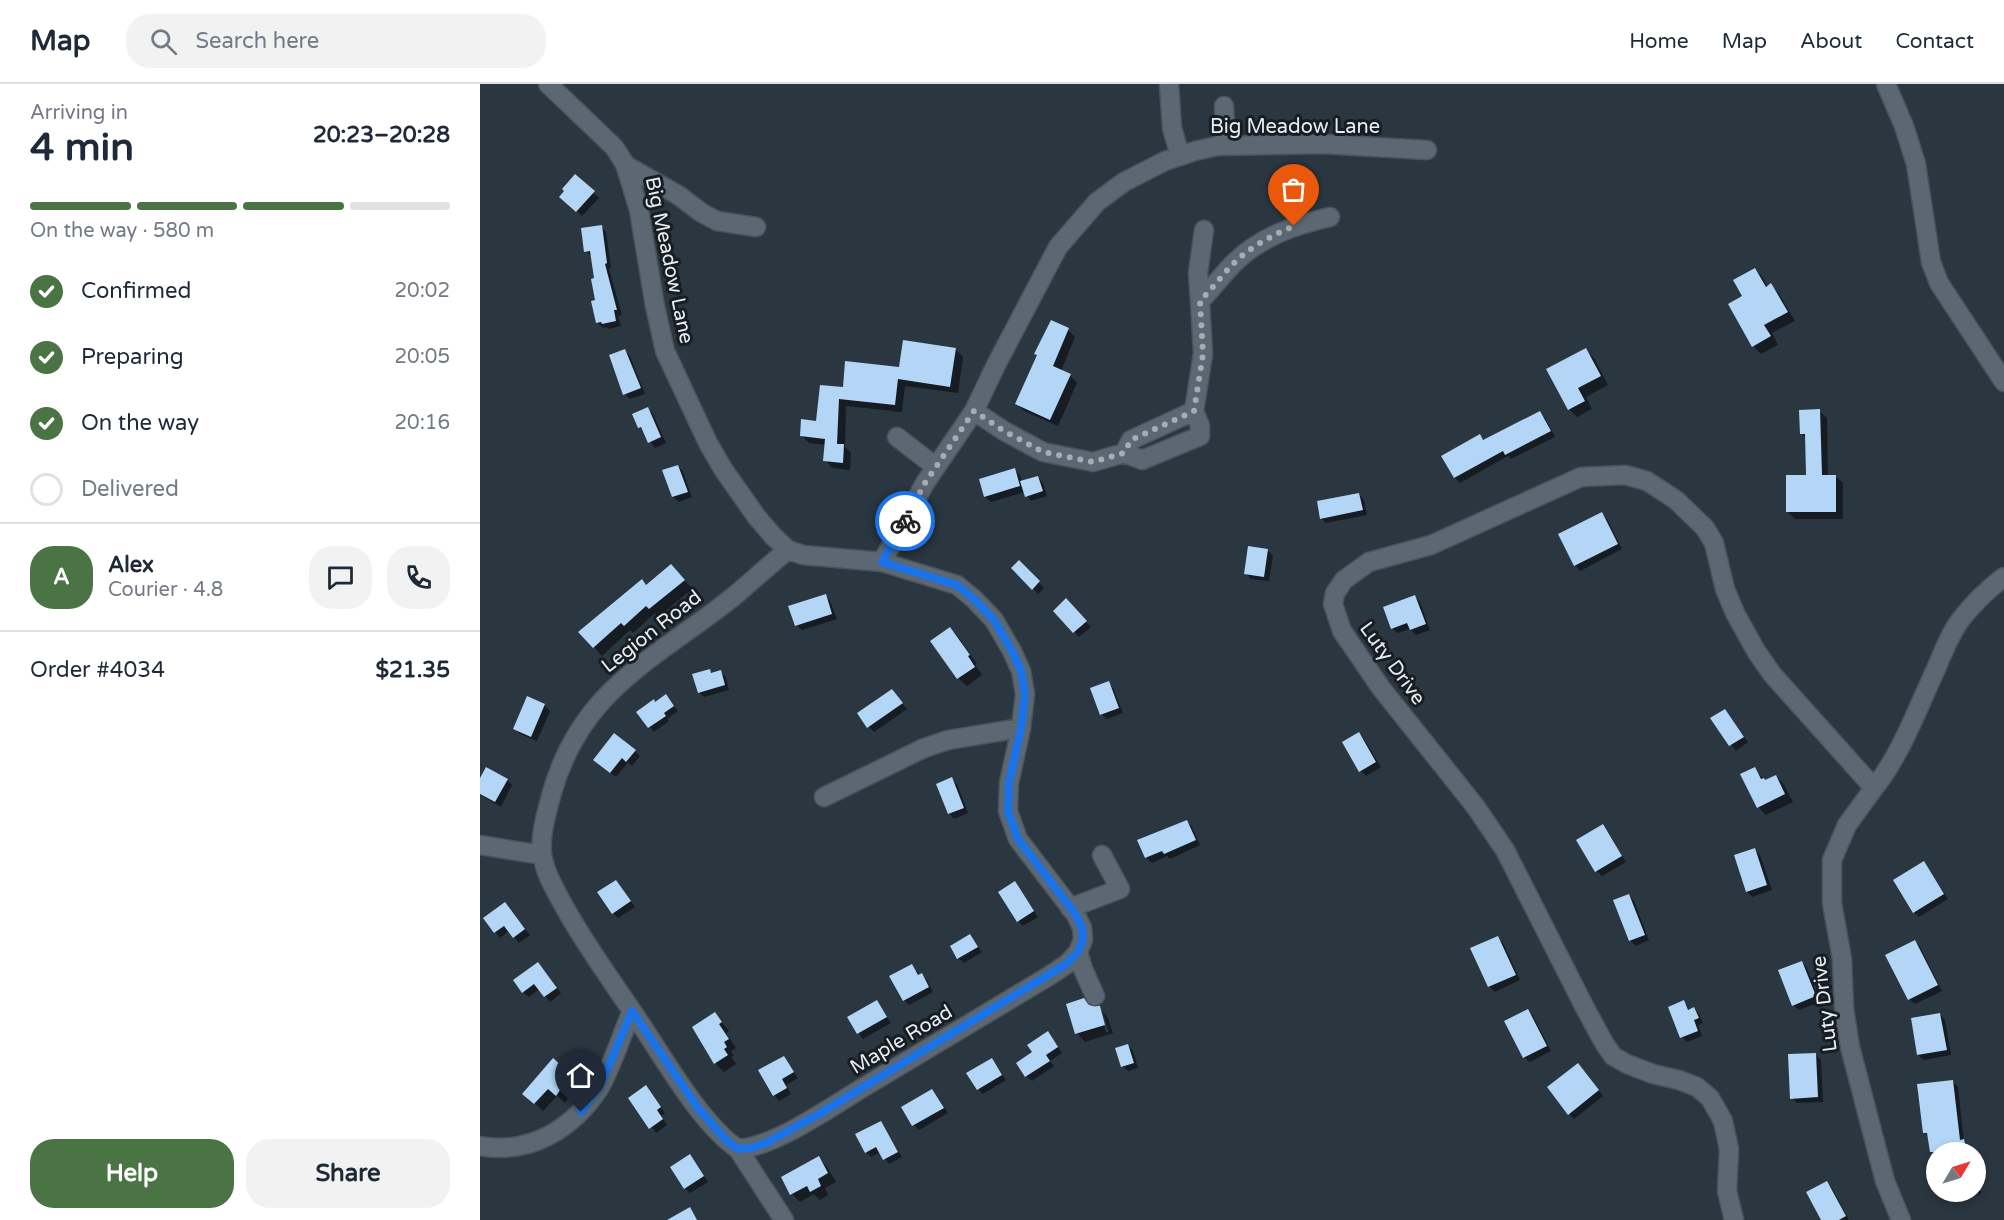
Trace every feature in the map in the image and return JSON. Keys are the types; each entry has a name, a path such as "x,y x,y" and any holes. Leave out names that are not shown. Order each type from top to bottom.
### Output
{"street":[{"name":"Big Meadow Lane","path":"548,84 614,147 625,165 639,210 655,306 669,362 723,469 756,516 788,550"},
{"path":"1169,84 1172,128 1180,156"},
{"path":"1886,84 1904,126 1916,164 1931,262 1939,284 2004,382"},
{"path":"1224,106 1226,146"},
{"name":"Big Meadow Lane","path":"882,562 925,483 974,411 1058,248 1097,202 1124,182 1194,151 1226,146 1322,144 1427,150"},
{"path":"625,165 678,195 717,221 756,227"},
{"path":"1200,301 1235,262 1253,247 1294,226 1330,217"},
{"path":"974,411 1004,431 1043,452 1093,462 1124,453 1142,460 1200,436 1200,426 1194,411 1203,354 1198,273 1204,230"},
{"path":"1124,453 1131,440 1194,411"},
{"path":"897,436 936,467"},
{"name":"Luty Drive","path":"1734,1220 1727,1191 1729,1149 1723,1121 1710,1098 1697,1087 1653,1074 1613,1056 1584,1006 1505,850 1475,806 1381,688 1342,631 1333,604 1335,593 1344,580 1369,562 1431,545 1581,477 1625,474 1647,481 1676,500 1705,528 1714,543 1725,590 1756,651 1772,674 1874,788"},
{"path":"788,550 803,555 882,562 957,585 994,620 1021,670 1025,694 1021,728 1009,783 1008,811 1018,839 1070,908 1082,928 1083,940 1078,952 1095,996"},
{"name":"Legion Road","path":"784,1220 738,1149 728,1142 698,1108 580,935 550,881 542,855 542,828 555,781 571,743 588,717 609,692 635,668 734,596 788,550"},
{"name":"Luty Drive","path":"1901,1220 1885,1181 1850,1047 1844,1008 1842,959 1832,903 1832,860 1847,825 1886,773 1900,747 1947,643 1961,620 1990,588 2004,577"},
{"path":"824,797 924,748 948,740 1021,728"},
{"path":"480,845 542,855"},
{"path":"1070,908 1120,889 1102,855"},
{"name":"Maple Road","path":"738,1149 766,1143 819,1114 1049,976 1078,952"},
{"path":"480,1146 510,1148 543,1140 581,1112 600,1086 632,1011"}],"building":[{"path":"575,174 595,191 576,212 559,197 564,191 562,189"},
{"path":"602,225 607,263 605,264 617,310 614,310 616,321 602,324 601,322 596,323 591,301 595,300 591,279 594,278 590,251 584,252 581,228"},
{"path":"1755,268 1766,287 1771,283 1788,312 1764,325 1771,336 1752,347 1728,304 1742,296 1733,280"},
{"path":"1051,320 1069,328 1053,366 1071,374 1050,420 1015,404 1037,355 1034,354"},
{"path":"903,340 956,348 950,387 898,379 895,405 839,399 837,444 844,444 843,463 823,461 825,439 800,436 801,419 816,421 820,385 843,387 845,361 899,367"},
{"path":"1586,348 1601,376 1578,388 1585,401 1568,410 1546,369"},
{"path":"625,349 641,388 623,395 609,355"},
{"path":"648,407 661,437 648,443 632,414"},
{"path":"1820,409 1822,475 1836,475 1836,512 1786,512 1786,475 1806,475 1805,434 1800,434 1799,410"},
{"path":"1540,411 1551,431 1505,455 1503,451 1454,478 1441,456 1480,434 1483,440"},
{"path":"678,465 688,492 672,497 662,470"},
{"path":"1015,468 1020,486 984,497 979,479"},
{"path":"1038,476 1043,491 1025,497 1020,481"},
{"path":"1359,493 1363,510 1320,519 1317,501"},
{"path":"1602,512 1618,544 1574,566 1558,534"},
{"path":"1248,546 1268,549 1264,577 1244,574"},
{"path":"1019,560 1040,581 1032,590 1011,568"},
{"path":"671,564 685,580 649,609 646,606 624,626 621,623 593,648 578,632 642,579 646,585"},
{"path":"826,594 832,614 795,626 788,606"},
{"path":"1415,595 1426,624 1410,630 1407,623 1391,629 1383,607"},
{"path":"1066,598 1087,621 1073,633 1053,611"},
{"path":"950,627 970,655 968,656 975,667 957,679 930,641"},
{"path":"710,669 711,673 721,670 725,685 698,693 692,674"},
{"path":"1109,681 1119,708 1100,715 1090,688"},
{"path":"892,689 903,703 867,728 857,713"},
{"path":"666,694 674,706 664,713 666,716 648,728 636,712 654,699 655,702"},
{"path":"527,696 545,704 531,737 513,729"},
{"path":"1725,709 1744,737 1729,746 1710,718"},
{"path":"1359,732 1376,762 1359,772 1342,742"},
{"path":"614,733 636,750 626,762 622,758 610,773 593,760"},
{"path":"486,767 508,779 495,802 480,794 480,778"},
{"path":"1755,767 1761,779 1765,780 1776,775 1785,794 1757,808 1740,774"},
{"path":"952,777 964,808 948,814 936,784"},
{"path":"1187,820 1196,840 1164,854 1162,851 1145,858 1137,840"},
{"path":"1603,824 1622,856 1595,872 1576,840"},
{"path":"1755,848 1767,885 1746,892 1734,855"},
{"path":"1924,861 1944,894 1913,913 1893,880"},
{"path":"616,880 631,901 612,914 597,892"},
{"path":"1015,881 1034,911 1017,922 998,892"},
{"path":"1629,894 1645,935 1629,941 1613,900"},
{"path":"505,902 525,929 513,938 504,926 494,933 483,918"},
{"path":"970,934 978,947 957,959 950,946"},
{"path":"1498,936 1516,975 1488,987 1470,948"},
{"path":"1915,940 1938,985 1908,1000 1885,955"},
{"path":"1802,961 1816,996 1792,1006 1778,970"},
{"path":"538,962 557,988 544,997 534,984 522,993 513,980"},
{"path":"912,964 918,975 922,973 929,987 903,1001 889,976"},
{"path":"1084,998 1089,1005 1100,1006 1105,1025 1075,1034 1066,1004"},
{"path":"877,1000 887,1017 857,1034 847,1017"},
{"path":"1684,1000 1688,1010 1694,1007 1699,1018 1694,1020 1698,1031 1680,1038 1668,1007"},
{"path":"1528,1009 1547,1046 1523,1058 1504,1021"},
{"path":"715,1012 722,1022 719,1024 729,1039 724,1042 727,1047 724,1049 728,1055 714,1064 692,1027"},
{"path":"1940,1013 1947,1050 1917,1055 1911,1018"},
{"path":"1048,1031 1058,1047 1046,1055 1050,1061 1025,1077 1016,1063 1032,1052 1027,1045"},
{"path":"1128,1044 1134,1063 1121,1067 1115,1048"},
{"path":"1816,1053 1818,1097 1790,1099 1788,1054"},
{"path":"784,1056 794,1072 782,1079 787,1088 773,1096 758,1070"},
{"path":"553,1058 571,1074 556,1096 548,1089 534,1104 522,1094"},
{"path":"992,1058 1002,1075 977,1090 966,1073"},
{"path":"1578,1063 1599,1090 1568,1115 1547,1087"},
{"path":"1953,1080 1960,1140 1964,1139 1965,1142 1928,1142 1927,1133 1923,1133 1917,1084"},
{"path":"646,1085 661,1107 657,1110 663,1119 649,1129 628,1098"},
{"path":"932,1089 944,1108 912,1126 901,1107"},
{"path":"881,1121 898,1152 883,1160 876,1147 865,1153 855,1134"},
{"path":"690,1154 704,1176 684,1189 670,1167"},
{"path":"819,1156 828,1173 818,1179 821,1186 810,1192 807,1186 790,1195 781,1177"},
{"path":"1827,1181 1846,1216 1839,1220 1821,1220 1806,1192"},
{"path":"690,1207 697,1220 667,1220"}],"way so far":[{"path":"905,521 925,483 974,411 1004,431 1043,452 1093,462 1124,453 1131,440 1194,411 1203,354 1200,301 1235,262 1253,247 1294,226"}],"route":[{"path":"581,1112 600,1086 632,1011 698,1108 728,1142 738,1149 751,1148 766,1143 819,1114 1030,988 1066,964 1078,952 1083,940 1082,928 1076,915 1018,839 1008,811 1009,783 1021,728 1025,694 1021,670 994,620 957,585 882,562 905,521"}]}
